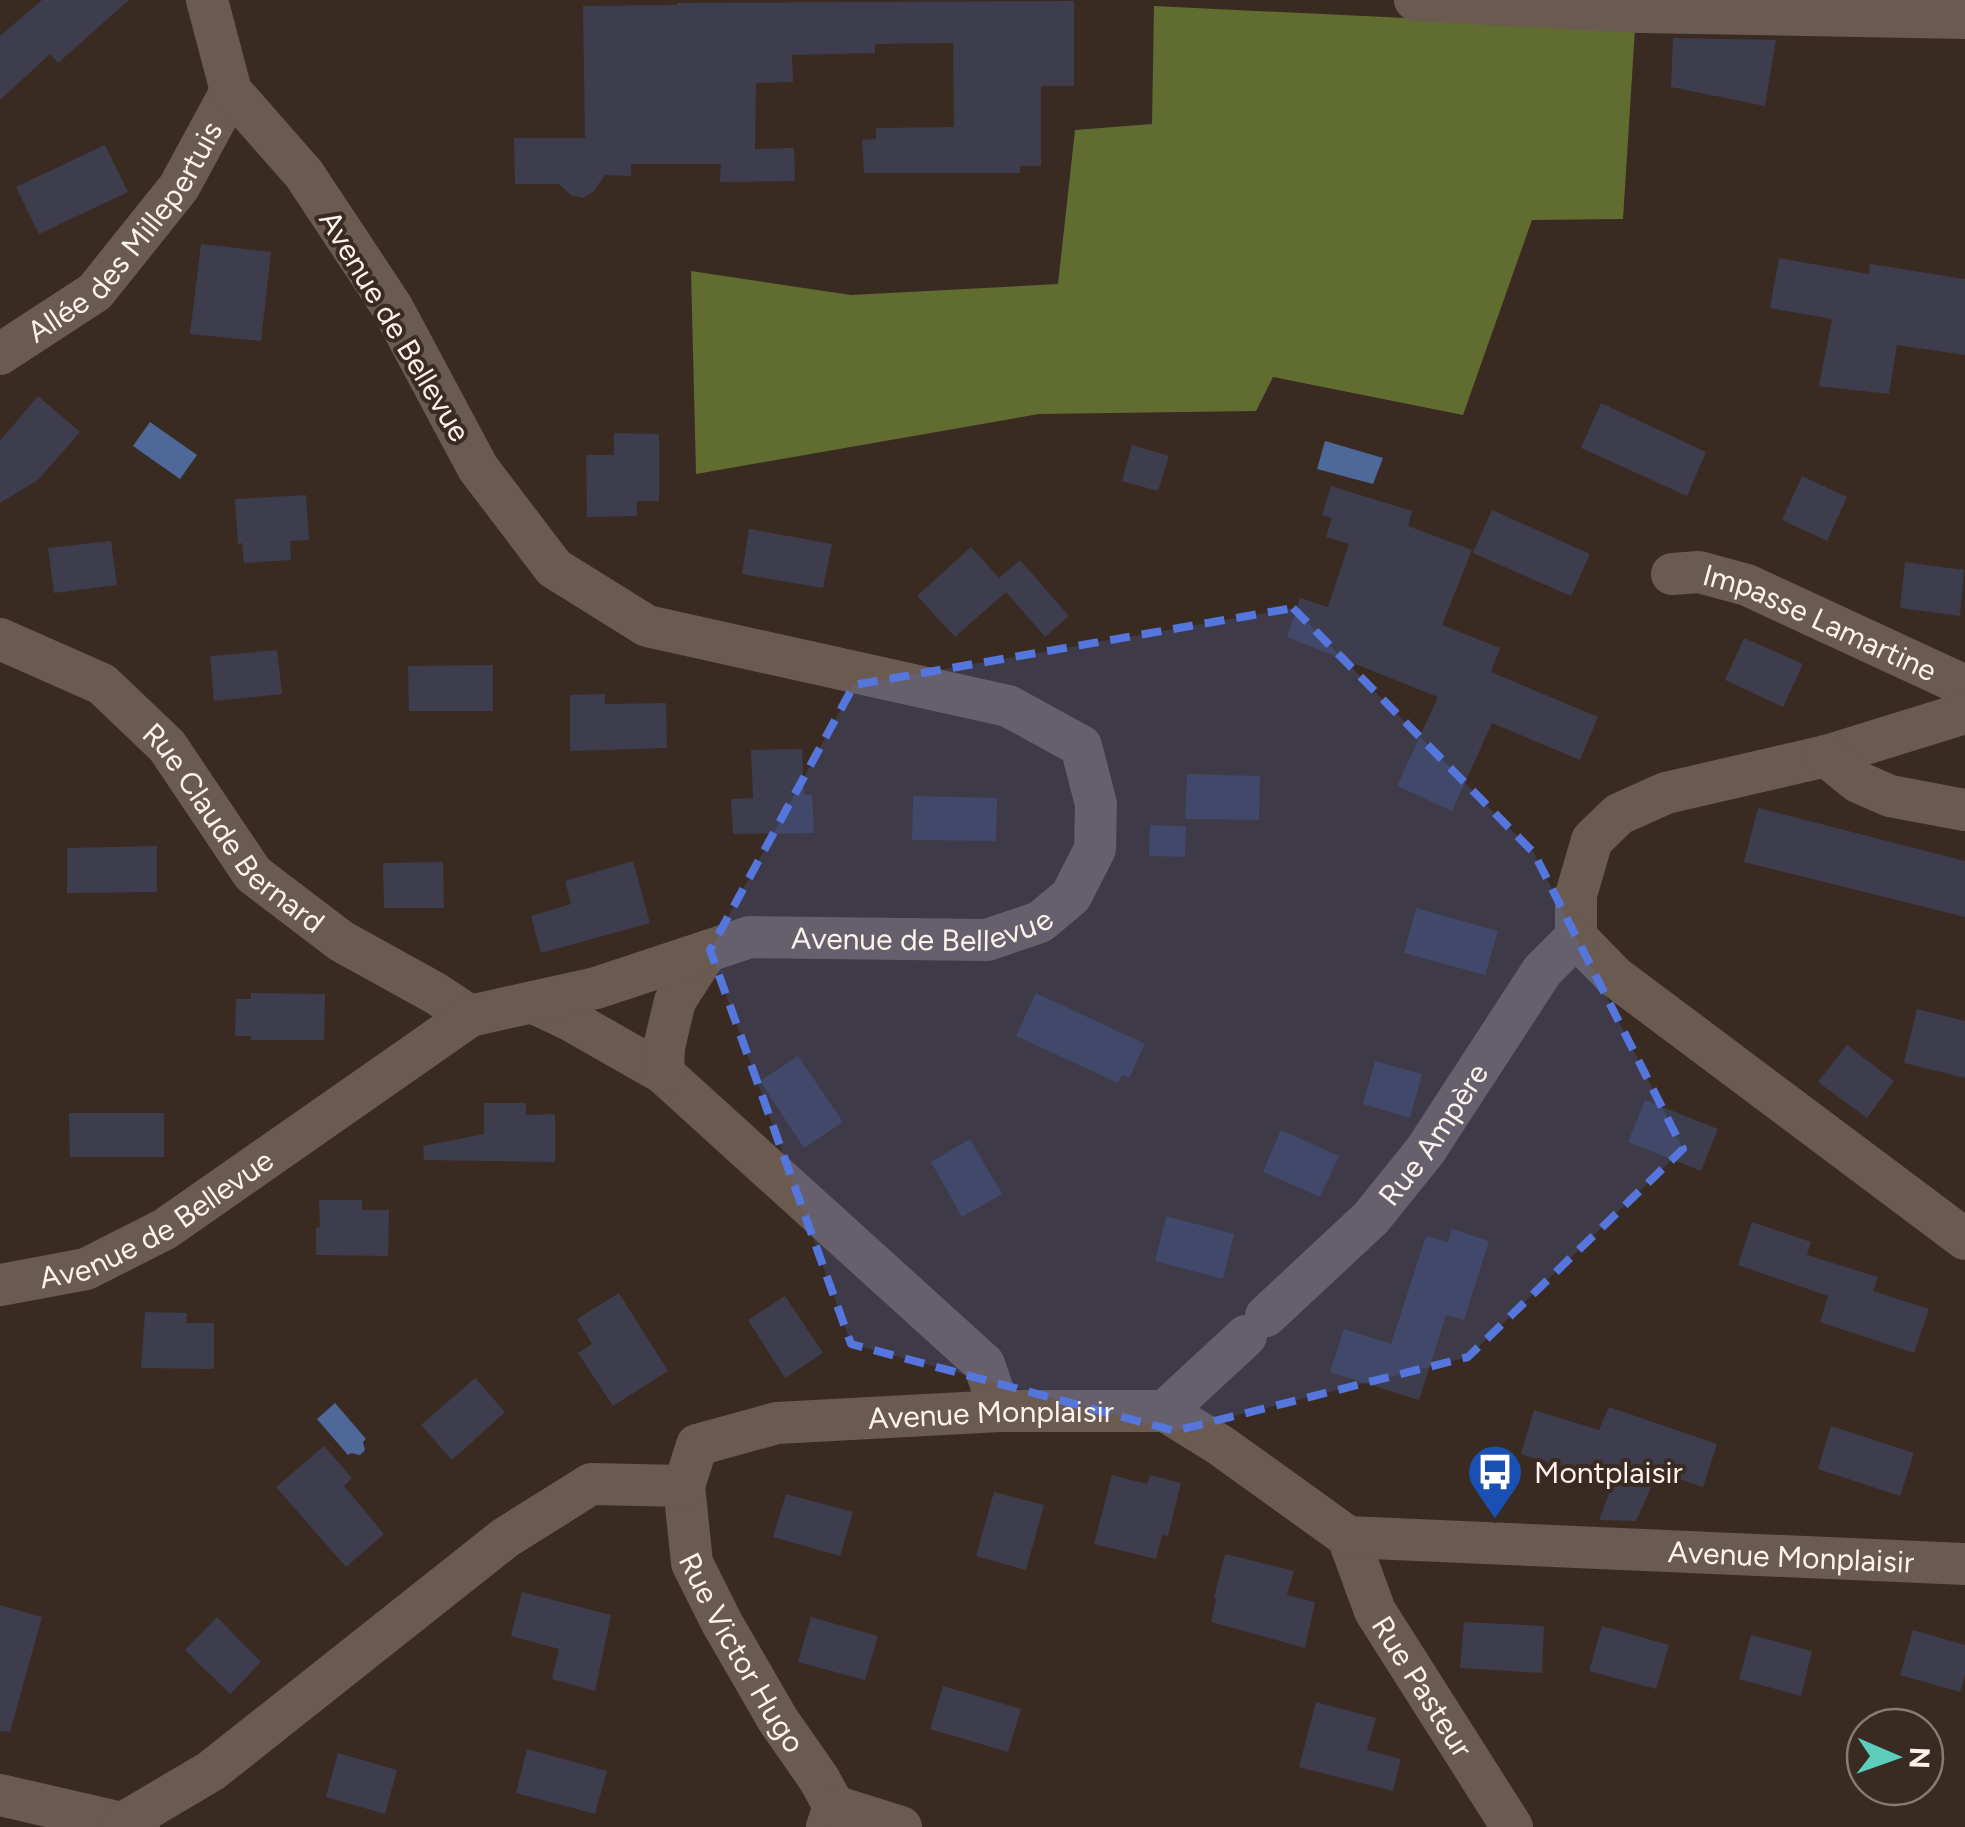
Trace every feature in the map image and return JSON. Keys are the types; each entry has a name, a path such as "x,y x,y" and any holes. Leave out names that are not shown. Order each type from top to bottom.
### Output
{"street":[{"name":"Avenue de Bellevue","path":"0,1285 86,1269 165,1229 470,1016 596,988 750,937 987,940 1040,922 1070,896 1095,850 1096,804 1081,746 1008,706 647,626 554,568 478,468 392,308 304,174 232,91 207,0"},
{"path":"1415,0 1640,12 1965,18"},
{"name":"Allée des Millepertuis","path":"0,354 96,292 178,187 232,91"},
{"name":"Impasse Lamartine","path":"1672,574 1699,572 1748,585 1965,686"},
{"name":"Rue Claude Bernard","path":"0,639 102,684 167,746 253,874 341,942 470,1016"},
{"path":"1965,713 1826,756 1666,794 1619,814 1592,840 1576,895 1576,936 1614,976 1965,1239"},
{"path":"1826,756 1858,782 1890,796 1965,810"},
{"name":"Rue Ampère","path":"1165,1411 1370,1218 1425,1151 1542,971 1576,936"},
{"path":"663,1073 664,1047 675,1000 707,952"},
{"path":"534,1003 663,1073 984,1364 1000,1411"},
{"name":"Avenue Monplaisir","path":"684,1486 696,1445 777,1423 1000,1411 1165,1411"},
{"path":"1165,1411 1220,1445 1348,1537"},
{"path":"0,1795 131,1825 211,1771 505,1538 591,1484 684,1486"},
{"name":"Rue Victor Hugo","path":"684,1486 692,1564 778,1720 819,1779 830,1817 901,1827"},
{"name":"Avenue Monplaisir","path":"1348,1537 1965,1564"},
{"name":"Rue Pasteur","path":"1348,1537 1375,1612 1512,1827"}],"highlighted area":[{"path":"1293,608 1534,853 1683,1149 1468,1357 1175,1431 851,1344 710,950 854,685"}],"green space":[{"path":"1154,6 1635,29 1623,219 1532,220 1463,415 1273,377 1256,411 1039,414 696,474 691,271 851,295 1058,284 1075,130 1152,124"}],"water":[{"path":"150,422 197,455 180,479 133,446"},
{"path":"1325,441 1383,458 1373,484 1317,469"},
{"path":"335,1403 366,1439 360,1455 348,1455 317,1419"}],"building":[{"path":"42,0 129,0 58,63 50,54 0,100 0,36"},
{"path":"1074,1 1074,86 1041,86 1041,166 1020,166 1020,173 864,173 862,140 876,139 876,128 954,127 953,43 875,44 875,53 792,55 793,82 756,83 755,149 794,148 795,181 720,182 721,164 631,164 631,176 605,175 593,192 583,198 571,195 559,184 515,184 514,138 585,138 583,6"},
{"path":"1673,38 1776,40 1765,106 1671,87"},
{"path":"105,145 128,192 39,234 16,187"},
{"path":"201,244 271,252 261,341 190,334"},
{"path":"1779,258 1869,274 1870,264 1965,279 1965,355 1897,345 1889,394 1819,386 1832,319 1770,308"},
{"path":"38,396 80,432 38,480 0,503 0,441"},
{"path":"1601,403 1706,452 1687,496 1581,448"},
{"path":"614,433 659,434 659,501 637,501 637,516 587,517 586,455 614,455"},
{"path":"1132,445 1169,456 1158,491 1122,481"},
{"path":"1802,476 1847,497 1827,541 1782,520"},
{"path":"1331,486 1412,511 1408,526 1472,550 1442,625 1500,648 1491,672 1598,717 1580,760 1492,723 1452,811 1397,786 1438,697 1287,637 1300,598 1328,607 1349,544 1326,537 1332,518 1322,515"},
{"path":"306,495 309,540 290,541 291,560 244,563 242,543 238,544 235,499"},
{"path":"1492,510 1590,554 1571,596 1473,553"},
{"path":"749,529 832,544 823,588 742,574"},
{"path":"111,541 117,585 54,593 48,548"},
{"path":"971,547 999,578 1020,560 1069,616 1045,637 1006,592 955,637 917,596"},
{"path":"1905,562 1964,570 1960,616 1900,608"},
{"path":"1744,638 1803,664 1783,707 1725,680"},
{"path":"277,650 282,694 214,701 210,656"},
{"path":"493,665 493,711 409,711 408,666"},
{"path":"605,694 605,704 666,703 667,748 570,751 570,695"},
{"path":"802,749 804,795 812,794 814,833 733,834 731,799 753,798 751,750"},
{"path":"1187,774 1260,776 1259,820 1185,819"},
{"path":"913,796 997,798 996,841 912,840"},
{"path":"1758,808 1965,861 1965,917 1744,862"},
{"path":"1150,825 1186,826 1185,857 1149,856"},
{"path":"157,846 157,892 67,893 67,848"},
{"path":"633,861 650,923 541,953 531,916 571,904 565,881"},
{"path":"443,862 444,908 384,908 383,863"},
{"path":"1416,908 1498,931 1485,975 1404,953"},
{"path":"251,993 325,994 324,1040 251,1040 251,1036 235,1036 236,999 251,999"},
{"path":"1036,993 1145,1044 1129,1078 1122,1075 1118,1083 1016,1036"},
{"path":"1917,1009 1965,1021 1965,1078 1904,1063"},
{"path":"1847,1045 1894,1081 1867,1118 1818,1082"},
{"path":"798,1056 843,1122 804,1148 760,1081"},
{"path":"1375,1061 1422,1074 1410,1118 1363,1104"},
{"path":"1645,1100 1718,1129 1701,1171 1628,1142"},
{"path":"484,1103 526,1103 526,1115 555,1114 555,1162 424,1160 423,1146 484,1134"},
{"path":"69,1113 164,1113 164,1157 70,1157"},
{"path":"1281,1130 1339,1156 1320,1197 1263,1172"},
{"path":"970,1139 1002,1194 962,1217 931,1162"},
{"path":"319,1200 362,1200 362,1210 389,1210 388,1256 316,1255"},
{"path":"1166,1216 1234,1234 1223,1279 1155,1261"},
{"path":"1752,1222 1811,1242 1807,1255 1878,1277 1873,1291 1929,1309 1914,1353 1820,1322 1828,1296 1738,1265"},
{"path":"1452,1229 1489,1241 1464,1320 1446,1315 1419,1400 1330,1372 1344,1329 1391,1344 1426,1236 1448,1242"},
{"path":"619,1293 668,1371 613,1406 578,1353 592,1344 577,1319"},
{"path":"785,1296 823,1353 785,1378 748,1320"},
{"path":"145,1312 187,1313 186,1323 214,1323 214,1369 141,1368"},
{"path":"475,1378 505,1412 452,1460 421,1425"},
{"path":"1609,1407 1717,1444 1703,1487 1658,1472 1636,1521 1599,1520 1613,1483 1521,1454 1534,1410 1599,1430"},
{"path":"1831,1426 1914,1453 1900,1496 1818,1469"},
{"path":"324,1446 352,1478 344,1486 384,1534 346,1567 276,1487"},
{"path":"1112,1475 1147,1484 1150,1475 1181,1483 1168,1536 1162,1535 1156,1559 1094,1544"},
{"path":"994,1492 1044,1505 1026,1570 976,1556"},
{"path":"786,1494 853,1512 840,1556 773,1537"},
{"path":"1225,1554 1294,1571 1287,1595 1315,1602 1305,1648 1211,1622"},
{"path":"522,1592 611,1615 595,1691 552,1679 559,1649 511,1636"},
{"path":"0,1605 42,1617 10,1732 0,1731"},
{"path":"217,1617 261,1662 230,1694 185,1650"},
{"path":"811,1617 878,1636 865,1680 798,1662"},
{"path":"1464,1622 1544,1626 1542,1673 1460,1668"},
{"path":"1602,1626 1669,1645 1656,1689 1589,1671"},
{"path":"1913,1630 1965,1645 1965,1675 1960,1692 1900,1675"},
{"path":"1751,1635 1812,1651 1801,1696 1739,1679"},
{"path":"943,1686 1021,1709 1008,1752 930,1729"},
{"path":"1316,1702 1376,1718 1367,1750 1401,1759 1393,1791 1299,1767"},
{"path":"527,1749 607,1771 595,1814 516,1793"},
{"path":"338,1753 397,1770 385,1814 326,1797"}],"place":[{"name":"Montplaisir","path":"1495,1521"}]}
